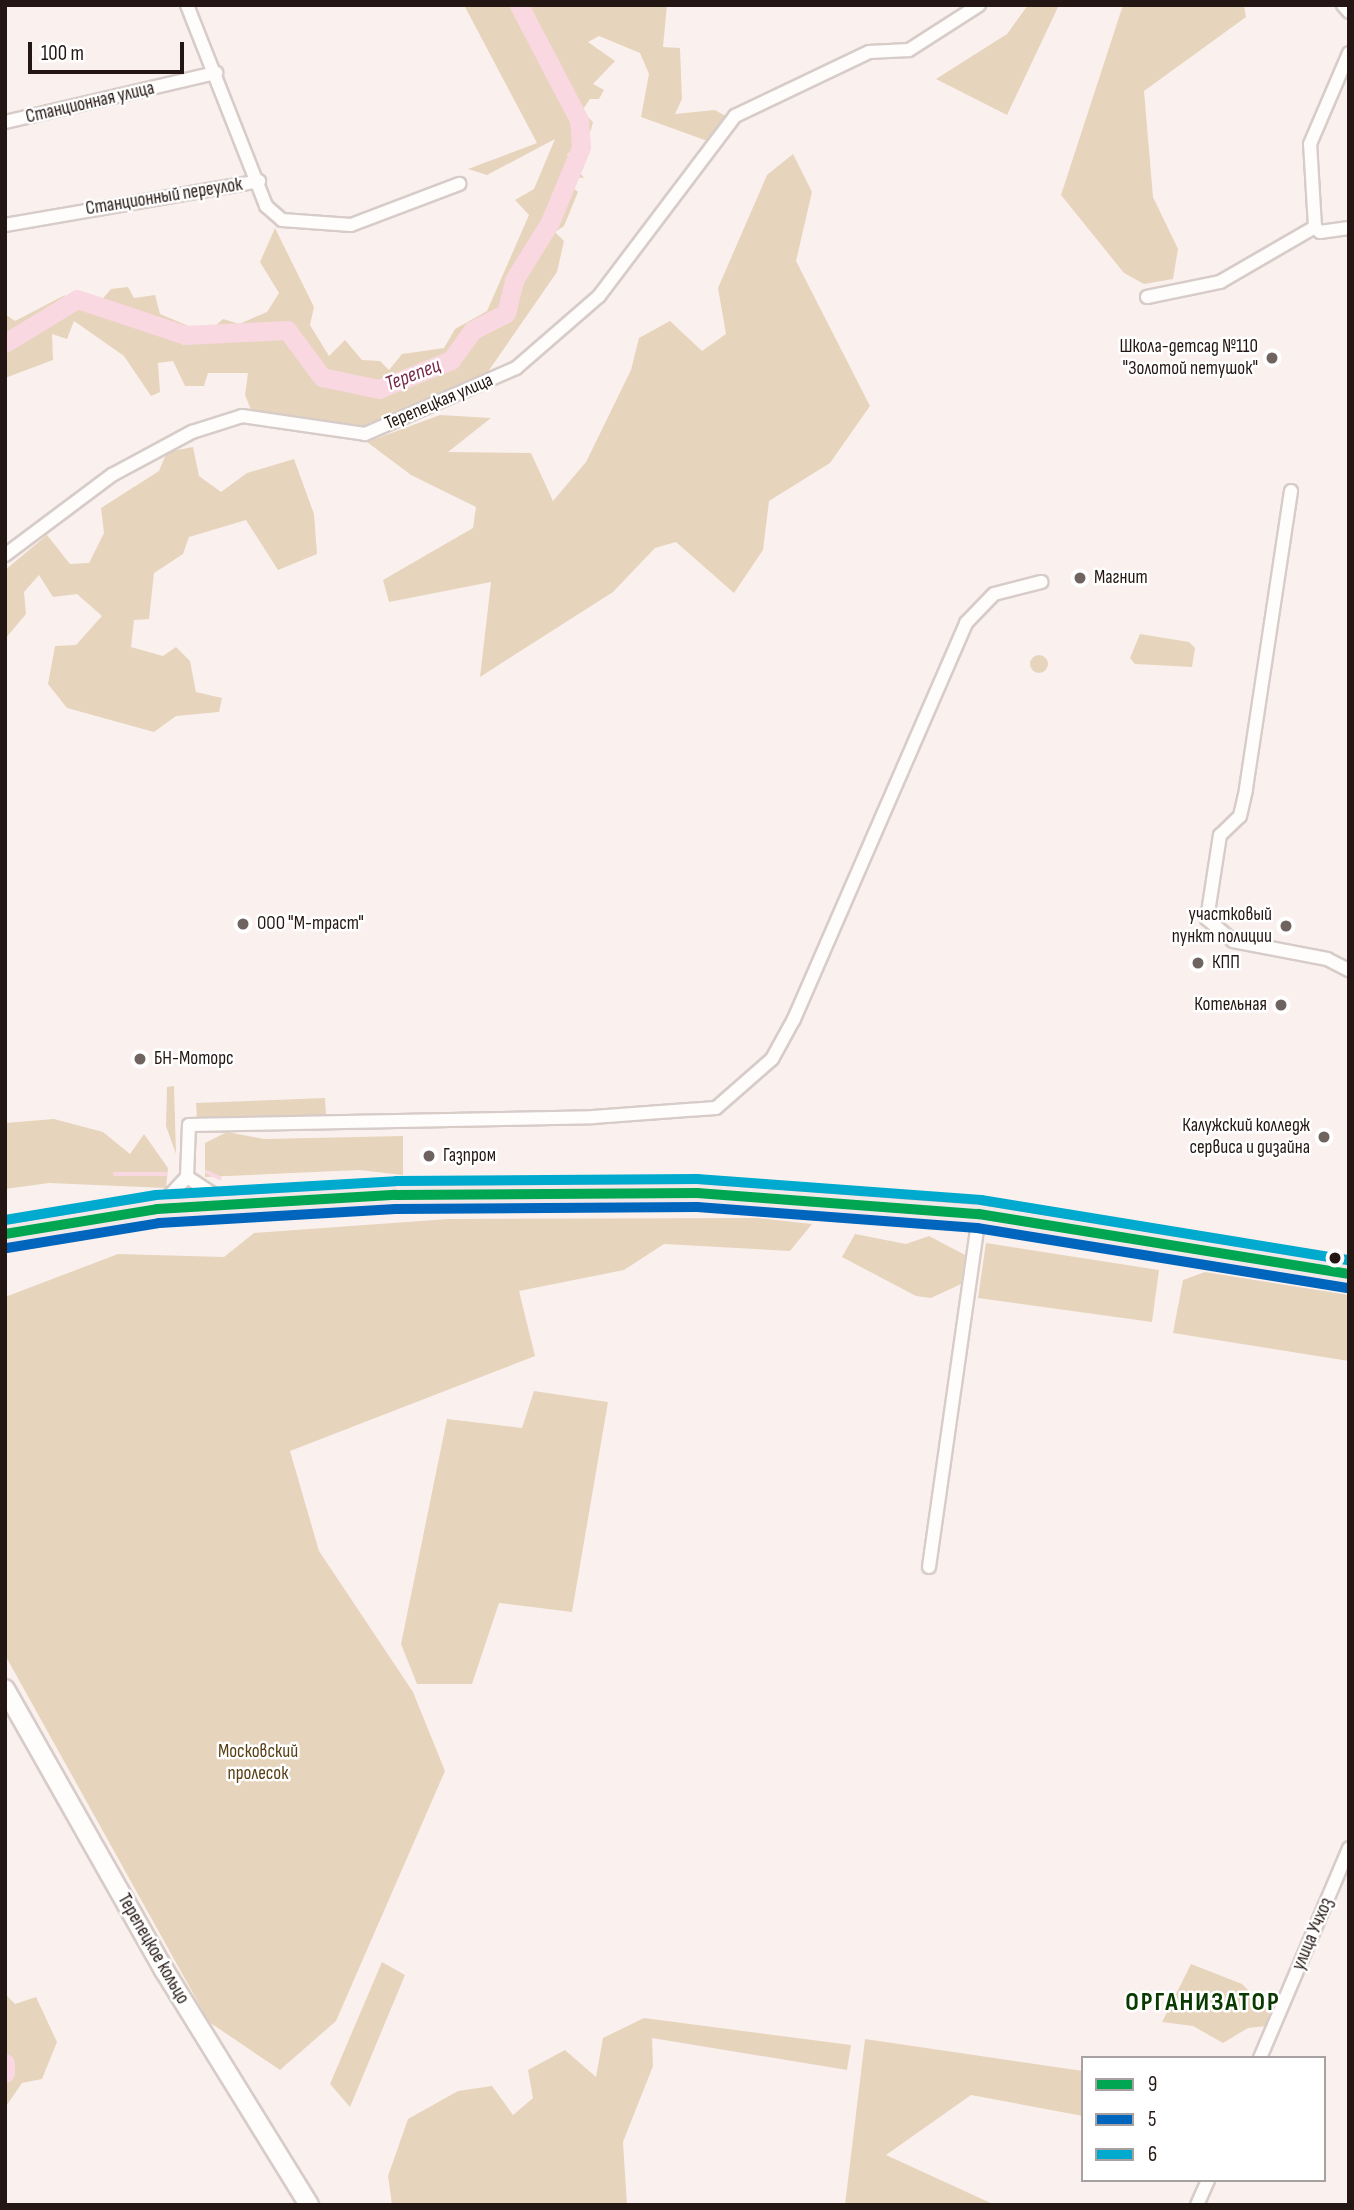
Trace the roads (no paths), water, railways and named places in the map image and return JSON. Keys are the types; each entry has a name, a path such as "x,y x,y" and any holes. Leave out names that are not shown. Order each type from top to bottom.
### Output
{"main road":[{"path":"5,1234 157,1209 396,1195 697,1193 979,1214 1349,1274"}],"street":[{"path":"187,5 259,181"},
{"name":"Терепецкая улица","path":"5,555 112,475 192,432 242,416 365,435 516,368 599,296 735,116 869,52 909,50 979,5"},
{"path":"1343,5 1349,12"},
{"path":"1349,53 1310,144 1315,227 1320,232 1349,228"},
{"name":"Станционная улица","path":"5,122 216,73"},
{"name":"Станционный переулок","path":"5,225 259,181 266,206 282,220 351,225 459,184"},
{"path":"1147,297 1220,282 1315,227"},
{"path":"1290,491 1246,789 1240,816 1220,835 1207,919 1233,941 1349,970"},
{"path":"157,1209 187,1177 189,1125 593,1117 716,1108 772,1059 794,1019 966,623 994,594 1041,582"},
{"path":"187,1177 229,1205"},
{"path":"929,1567 979,1214"},
{"name":"Терепецкое кольцо","path":"5,1689 164,1970 309,2205"},
{"name":"улица Учхоз","path":"1261,2056 1349,1849"},
{"path":"1197,2205 1207,2182"}],"waterway":[{"name":"Терепец","path":"5,343 77,299 185,335 287,330 322,377 379,389 451,360 473,330 506,313 514,280 550,222 581,147 579,120 519,5"},
{"path":"207,1172 220,1178"},
{"path":"115,1174 165,1174"},
{"name":"Терепец","path":"5,2063 5,2073"}],"place":[{"name":"Школа-детсад №110 \"Золотой петушок\"","path":"1272,358"},
{"name":"Магнит","path":"1080,578"},
{"name":"ООО \"М-траст\"","path":"243,924"},
{"name":"участковый пункт полиции","path":"1286,926"},
{"name":"КПП","path":"1198,963"},
{"name":"Котельная","path":"1281,1005"},
{"name":"БН-Моторс","path":"140,1059"},
{"name":"Калужский колледж сервиса и дизайна","path":"1324,1137"},
{"name":"Газпром","path":"429,1156"}],"district":[{"name":"ОРГАНИЗАТОР","path":"1203,2003"}],"park label":[{"name":"Московский пролесок","path":"258,1763"}]}
